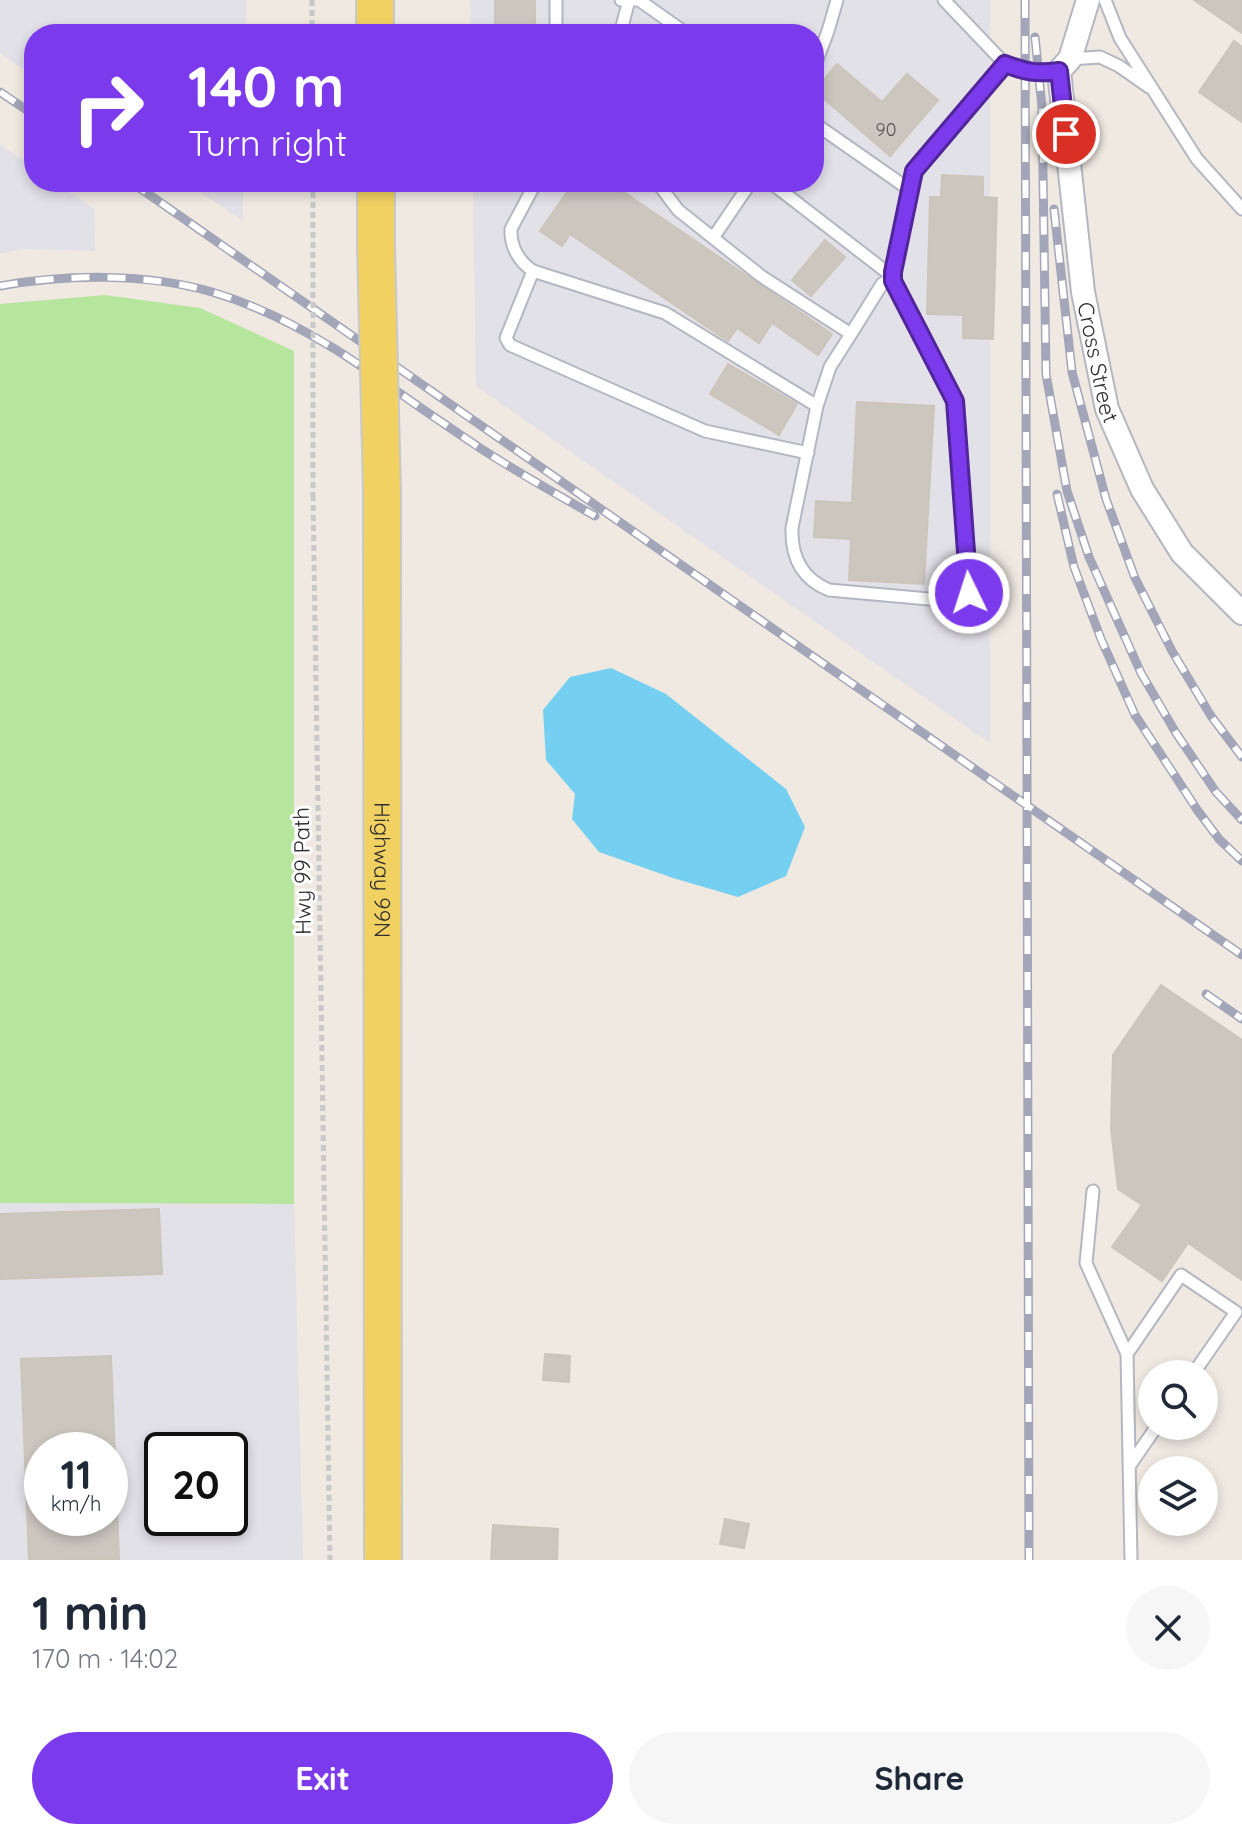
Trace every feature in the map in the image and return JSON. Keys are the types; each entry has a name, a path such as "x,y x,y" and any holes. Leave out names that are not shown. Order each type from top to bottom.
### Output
{"main road":[{"path":"375,0 375,24"},
{"name":"Highway 99N","path":"376,192 382,492 383,1560"}],"street":[{"path":"1065,65 1088,0"},
{"name":"Cross Street","path":"1065,65 1083,292 1107,409 1142,489 1182,553 1242,613"}],"lane":[{"path":"556,0 556,24"},
{"path":"621,0 639,0 673,24"},
{"path":"623,24 629,0"},
{"path":"824,42 837,0"},
{"path":"944,0 1005,64 1039,74 1100,57 1119,66 1155,92"},
{"path":"960,0 960,17"},
{"path":"1105,0 1120,38 1197,159 1242,209"},
{"path":"893,277 882,284 830,367 817,406 792,541 806,576 829,590 962,602 969,593 955,401 897,291 893,277 914,171 1005,64"},
{"path":"824,130 910,190"},
{"path":"531,192 511,229 510,238 516,254 527,267 665,313 817,406"},
{"path":"664,192 678,210 761,276 851,334"},
{"path":"713,238 744,192"},
{"path":"783,192 893,277"},
{"path":"533,271 506,338 510,345 705,431 808,453"},
{"path":"1093,1191 1086,1263 1127,1354 1131,1560"},
{"path":"1127,1354 1181,1275 1236,1312 1203,1360"},
{"path":"1129,1466 1147,1440"}],"path":[{"path":"312,0 312,24"},
{"name":"Hwy 99 Path","path":"313,192 313,495 330,1560"}],"shaded area":[{"path":"0,0 246,0 246,24 24,24 24,70 0,53"},
{"path":"470,0 990,0 990,743 476,386 473,192 824,192 824,24 471,24"},
{"path":"0,144 24,161 24,192 69,192 94,209 95,251 22,249 0,254"},
{"path":"201,192 243,192 243,221"},
{"path":"0,1203 294,1204 303,1560 0,1560"}],"green space":[{"path":"105,295 200,308 294,351 294,1204 0,1203 0,304"}],"water":[{"path":"611,668 666,694 786,789 805,827 786,876 738,897 599,852 572,819 575,794 546,760 543,710 570,677"}],"building":[{"path":"495,0 535,0 535,24 495,24"},
{"path":"1194,0 1242,0 1242,33"},
{"path":"1234,41 1242,47 1242,122 1199,92"},
{"path":"837,64 882,102 907,74 938,100 890,156 824,99 824,80"},
{"path":"942,175 983,177 983,197 997,198 993,339 963,338 963,315 927,314 930,197 941,197"},
{"path":"567,192 624,192 832,334 818,355 772,323 759,343 737,328 728,341 570,234 562,246 540,231"},
{"path":"825,240 845,257 811,296 792,280"},
{"path":"728,364 797,404 779,435 710,394"},
{"path":"857,402 934,406 924,584 849,580 851,539 814,537 816,501 852,503"},
{"path":"1161,985 1242,1040 1242,1280 1188,1243 1162,1281 1112,1247 1142,1205 1118,1189 1111,1129 1113,1055"},
{"path":"159,1209 162,1274 0,1279 0,1214"},
{"path":"545,1354 570,1356 569,1382 543,1380"},
{"path":"111,1356 114,1432 24,1434 21,1359"},
{"path":"725,1519 749,1524 744,1548 720,1544"},
{"path":"493,1525 558,1529 557,1560 491,1560"},
{"path":"28,1536 118,1536 119,1559 29,1560"}],"railway":[{"path":"1025,0 1029,1560"},
{"path":"1035,37 1042,107 1046,374 1067,491 1089,557 1141,673 1216,792 1242,820"},
{"path":"0,92 24,108"},
{"path":"145,192 1242,955"},
{"path":"1054,209 1072,372 1106,499 1135,578 1172,651 1211,716 1242,757"},
{"path":"0,286 52,279 106,277 161,281 242,302 334,348 480,448 595,516"},
{"path":"1057,494 1074,567 1101,639 1135,715 1198,811 1219,839 1242,861"},
{"path":"1206,994 1242,1019"}],"route":[{"path":"969,593 955,401 893,281 914,171 1005,64 1039,74 1059,71 1066,134"}]}
